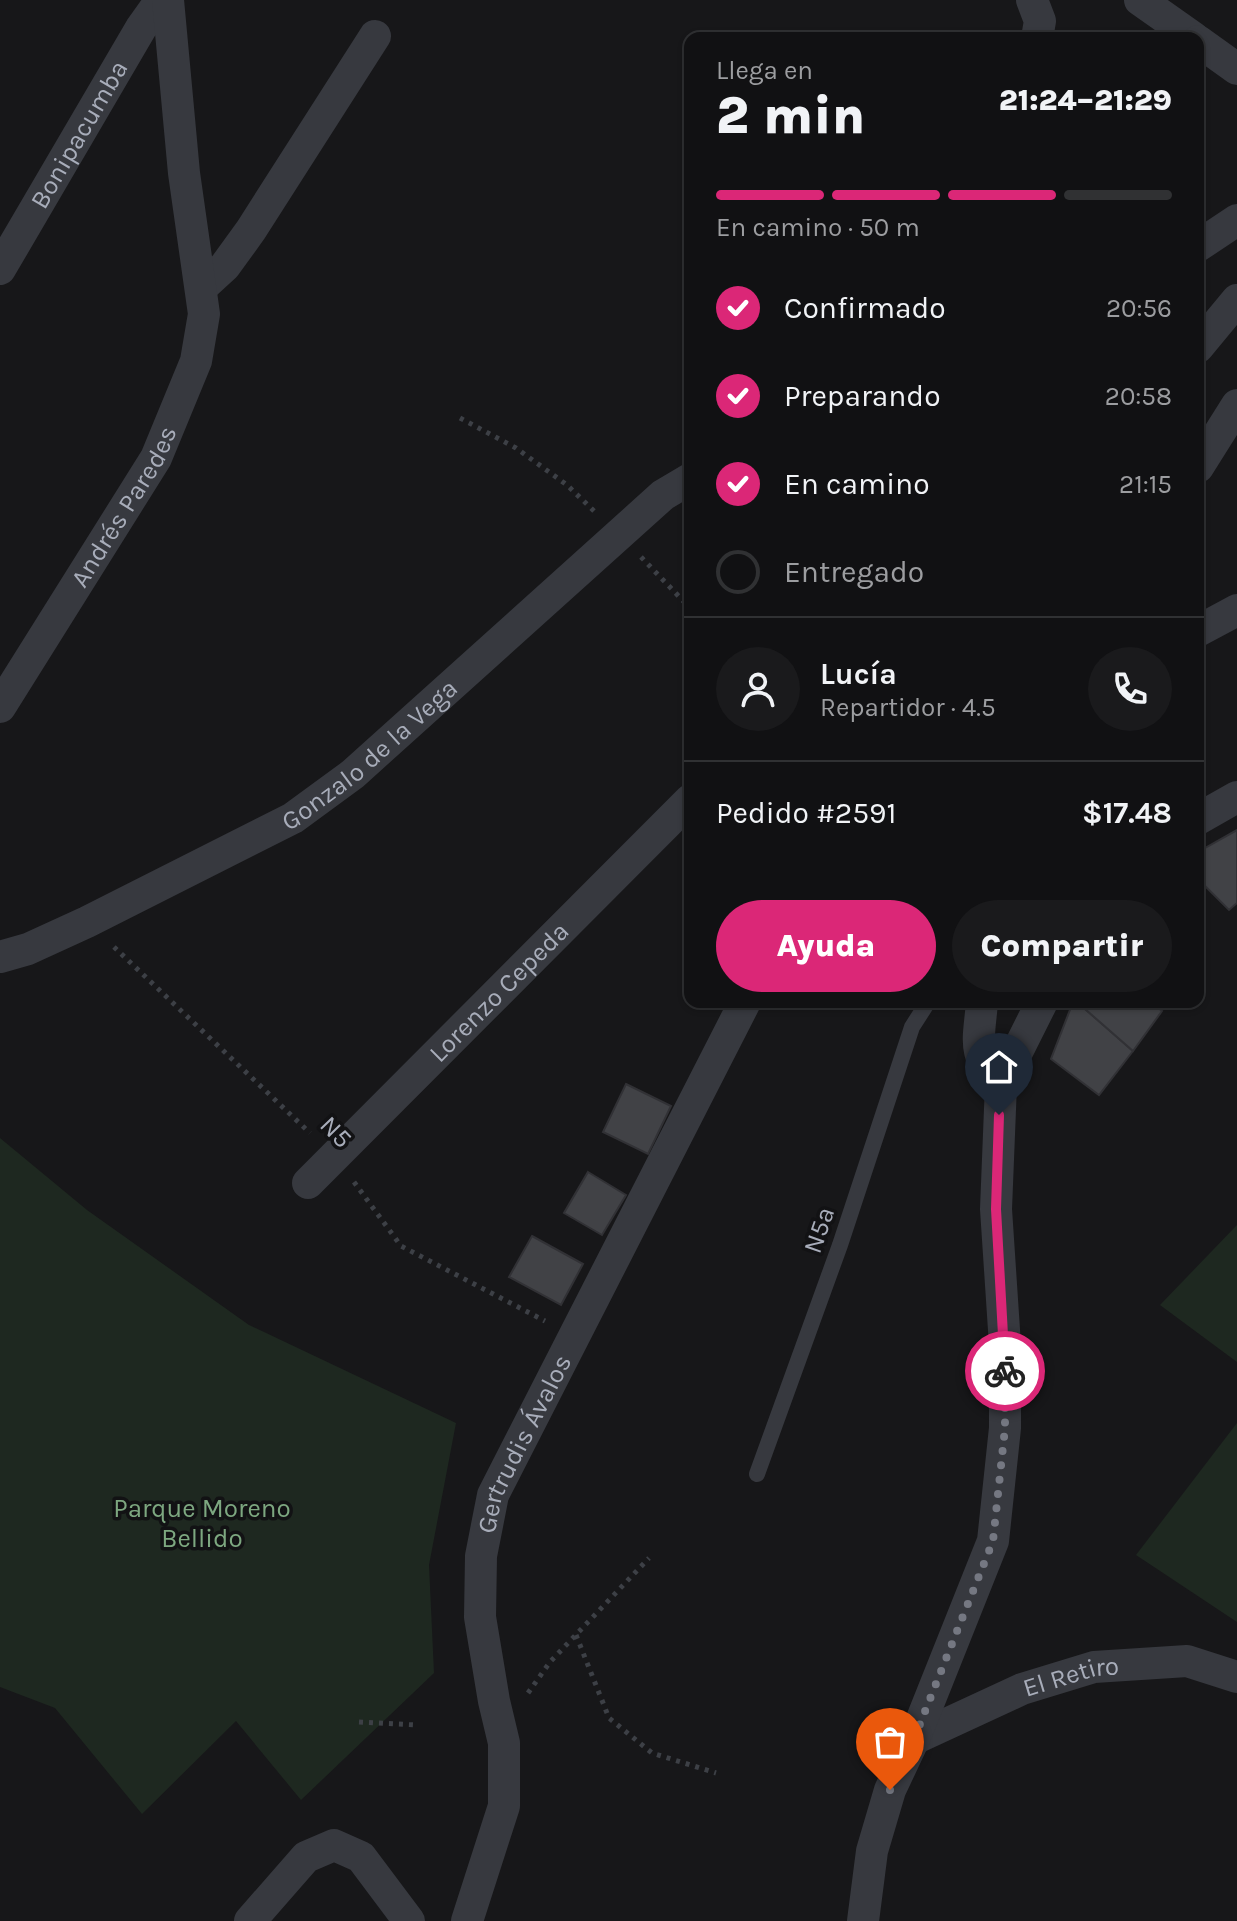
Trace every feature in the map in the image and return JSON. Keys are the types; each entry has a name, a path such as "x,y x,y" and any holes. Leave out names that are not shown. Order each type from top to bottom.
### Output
{"street":[{"name":"Bonipacumba","path":"0,269 141,28 161,0"},
{"name":"Andrés Paredes","path":"0,707 156,458 196,361 204,314 184,173 168,0"},
{"path":"1032,0 1040,21 1038,32"},
{"path":"1140,0 1185,32"},
{"path":"201,288 225,266 251,230 375,36"},
{"path":"1204,46 1237,69"},
{"path":"1204,242 1237,220"},
{"path":"1204,340 1237,300"},
{"path":"1204,457 1237,405"},
{"name":"Gonzalo de la Vega","path":"0,957 28,949 87,922 293,818 353,774 663,495 684,483"},
{"path":"1204,628 1237,610"},
{"path":"1204,816 1237,797"},
{"name":"Lorenzo Cepeda","path":"308,1183 684,806"},
{"name":"Gertrudis Ávalos","path":"467,1921 504,1806 504,1743 495,1709 480,1617 481,1556 493,1495 742,1008"},
{"path":"981,1008 978,1048 986,1069 1001,1084"},
{"path":"863,1921 872,1851 890,1790 914,1739 993,1541 1005,1428 1005,1345 996,1209 1001,1084 1039,1008"},
{"name":"El Retiro","path":"914,1739 1022,1689 1094,1667 1187,1661 1237,1677"},
{"path":"250,1921 306,1857 334,1845 361,1857 409,1921"}],"lane":[{"name":"N5a","path":"757,1474 840,1245 912,1027 924,1008"}],"path":[{"path":"460,418 516,448 567,485 684,602"},
{"name":"N5","path":"87,922 334,1156 401,1246 574,1336"},
{"path":"495,1709 526,1696 550,1662 649,1558"},
{"path":"576,1635 609,1718 652,1753 716,1773"},
{"path":"359,1722 416,1725"}],"green space":[{"name":"Parque Moreno Bellido","path":"0,1138 87,1210 249,1325 456,1423 429,1565 434,1673 301,1800 236,1721 142,1814 55,1708 0,1687"},
{"path":"1237,1225 1237,1362 1160,1305"},
{"path":"1237,1423 1237,1622 1136,1555"}],"building":[{"path":"1237,830 1237,903 1229,910 1204,885 1204,849"},
{"path":"1071,1008 1084,1008 1133,1051 1099,1095 1051,1059"},
{"path":"1084,1008 1158,1008 1162,1011 1133,1051"},
{"path":"626,1084 671,1106 648,1154 603,1132"},
{"path":"588,1172 626,1195 602,1235 564,1213"},
{"path":"532,1236 583,1264 561,1305 509,1277"}],"way so far":[{"path":"890,1790 914,1739 993,1541 1005,1428 1005,1371"}],"route":[{"path":"999,1115 996,1209 1005,1371"}]}
